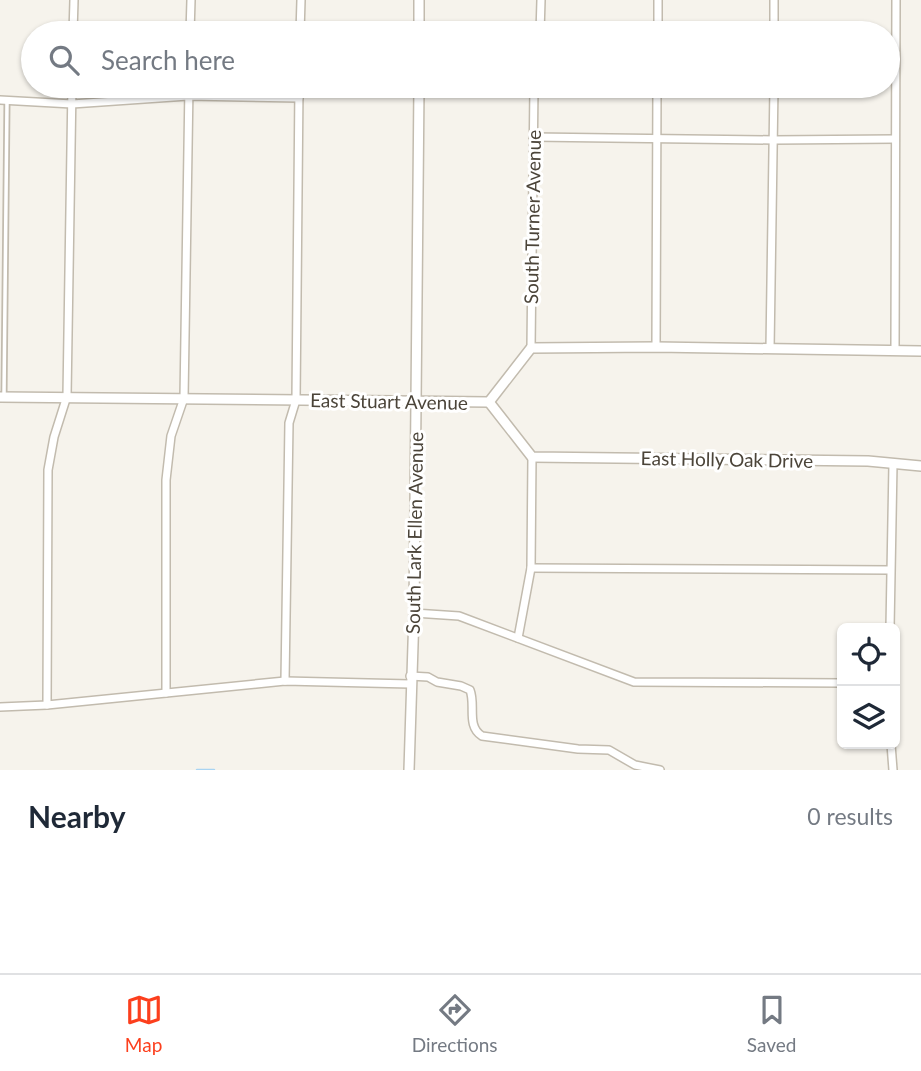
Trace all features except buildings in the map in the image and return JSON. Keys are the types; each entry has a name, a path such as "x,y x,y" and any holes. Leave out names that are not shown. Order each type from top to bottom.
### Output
{"street":[{"path":"73,21 74,0"},
{"path":"190,21 191,0"},
{"path":"300,21 301,0"},
{"path":"419,0 419,21"},
{"path":"540,21 541,0"},
{"path":"658,0 658,21"},
{"path":"774,0 774,21"},
{"path":"896,0 896,21"},
{"path":"47,705 48,470 54,437 67,397 72,98"},
{"path":"4,100 72,104 159,98"},
{"path":"166,693 166,480 171,436 184,398 188,98"},
{"path":"285,681 289,423 296,400 299,98"},
{"name":"South Lark Ellen Avenue","path":"408,770 414,613 419,98"},
{"name":"South Turner Avenue","path":"531,348 534,98"},
{"path":"656,347 657,98"},
{"path":"770,349 774,98"},
{"path":"895,98 895,350"},
{"path":"533,137 894,139"},
{"path":"531,348 921,351"},
{"name":"East Stuart Avenue","path":"2,397 489,402 531,348"},
{"path":"489,402 532,457 531,568 518,638"},
{"name":"East Holly Oak Drive","path":"532,457 869,461 921,466"},
{"path":"890,623 893,464"},
{"path":"531,568 890,570"},
{"path":"414,613 459,616 635,682 837,682"},
{"path":"0,707 47,705 285,681 410,680 428,677 437,682 470,690 473,699 472,724 482,736 578,749 609,750 635,765 660,770"},
{"path":"891,749 892,770"}],"lane":[{"path":"2,397 4,100"}],"waterway":[{"path":"197,770 214,770"}]}
